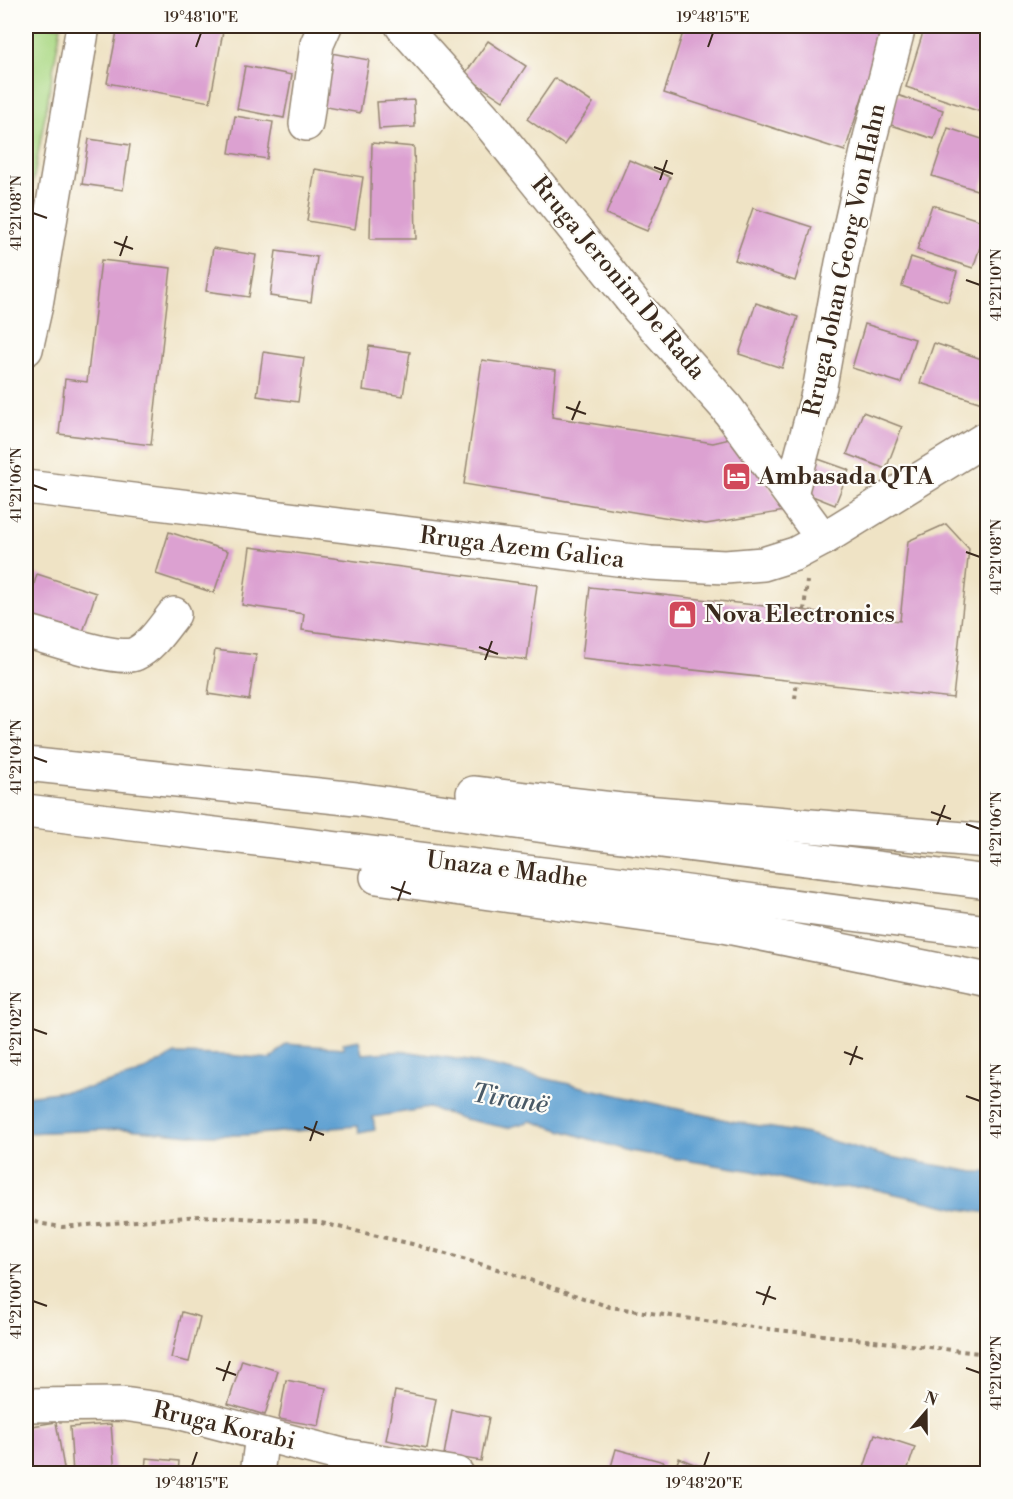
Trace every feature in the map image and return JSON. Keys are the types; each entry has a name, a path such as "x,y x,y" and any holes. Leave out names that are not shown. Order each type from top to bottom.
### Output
{"main road":[{"path":"26,349 36,305 83,26"},
{"path":"306,124 317,44 325,26"},
{"name":"Rruga Jeronim De Rada","path":"402,26 489,123 638,308 726,407 823,539"},
{"name":"Rruga Johan Georg Von Hahn","path":"791,494 820,386 845,252 898,26"},
{"name":"Rruga Azem Galica","path":"26,487 650,563 725,567 763,564 795,554 987,437"},
{"path":"26,631 104,653 133,656 147,647 174,614"},
{"name":"Unaza e Madhe","path":"26,764 356,799 566,829 987,882"},
{"path":"110,772 272,771 621,810 987,841"},
{"name":"Unaza e Madhe","path":"26,812 657,888 987,932"},
{"path":"105,821 386,879 723,926 987,980"},
{"name":"Rruga Korabi","path":"26,1405 123,1404 174,1411 262,1435 340,1464 457,1473"},
{"path":"257,1473 262,1435"}],"path":[{"path":"795,699 797,681"},
{"path":"26,1219 62,1227 200,1216 317,1222 412,1244 497,1269 609,1307 726,1324 987,1354"}],"green space":[{"path":"26,26 61,26 30,199 26,199"}],"water":[{"name":"Tiranë","path":"359,1040 362,1054 405,1051 469,1061 731,1121 808,1134 885,1156 974,1172 987,1172 987,1213 865,1187 817,1188 753,1171 628,1151 531,1121 507,1128 464,1119 429,1108 373,1117 375,1130 359,1133 358,1126 244,1135 191,1135 127,1129 26,1133 26,1096 88,1088 135,1075 175,1054 271,1059 286,1044 344,1048 343,1043"}],"building":[{"path":"118,26 224,26 210,102 107,83"},
{"path":"685,26 885,26 845,151 664,93"},
{"path":"925,26 988,26 988,87 981,112 906,87"},
{"path":"488,41 526,66 503,101 464,75"},
{"path":"331,53 369,60 360,113 321,106"},
{"path":"245,66 292,75 284,118 237,109"},
{"path":"555,78 593,103 564,145 527,119"},
{"path":"897,95 943,110 934,139 888,124"},
{"path":"414,100 415,127 379,129 377,102"},
{"path":"235,116 273,122 267,159 229,153"},
{"path":"948,128 988,141 988,169 980,191 932,176"},
{"path":"89,139 130,145 123,190 82,184"},
{"path":"372,143 414,147 416,239 370,239"},
{"path":"629,160 670,177 647,231 606,214"},
{"path":"315,169 363,177 355,229 307,221"},
{"path":"932,205 988,223 973,268 917,250"},
{"path":"753,208 812,227 795,281 735,260"},
{"path":"213,248 256,255 249,297 206,291"},
{"path":"276,251 317,257 311,302 270,296"},
{"path":"911,257 957,272 948,302 902,286"},
{"path":"101,260 171,268 151,445 59,434 65,379 87,382"},
{"path":"756,303 798,317 782,368 739,354"},
{"path":"865,324 915,339 901,383 852,368"},
{"path":"934,343 988,361 988,396 985,404 920,383"},
{"path":"369,346 410,352 403,396 363,390"},
{"path":"263,352 304,358 298,402 257,396"},
{"path":"482,360 556,370 552,417 713,443 738,437 785,511 706,524 464,484"},
{"path":"863,412 902,427 886,469 847,454"},
{"path":"818,459 849,470 835,505 805,493"},
{"path":"946,524 969,549 953,698 582,658 590,587 900,621 908,541"},
{"path":"169,532 228,551 214,593 156,574"},
{"path":"250,547 537,585 527,660 302,630 304,614 242,605"},
{"path":"37,574 96,593 82,635 26,616"},
{"path":"215,650 256,655 249,700 208,694"},
{"path":"182,1312 200,1317 189,1362 171,1358"},
{"path":"242,1360 278,1371 265,1415 228,1404"},
{"path":"286,1380 326,1388 319,1426 279,1419"},
{"path":"395,1391 436,1399 427,1448 386,1440"},
{"path":"452,1410 489,1417 481,1461 444,1455"},
{"path":"56,1422 65,1474 26,1474 26,1427"},
{"path":"111,1424 115,1474 73,1474 70,1427"},
{"path":"875,1434 915,1447 906,1474 862,1474"},
{"path":"616,1449 664,1462 661,1474 609,1474"},
{"path":"146,1458 179,1461 178,1474 145,1474"},
{"path":"679,1458 716,1473 716,1474 673,1474"}],"place":[{"name":"Ambasada QTA","path":"737,477"},
{"name":"Nova Electronics","path":"683,615"}]}
